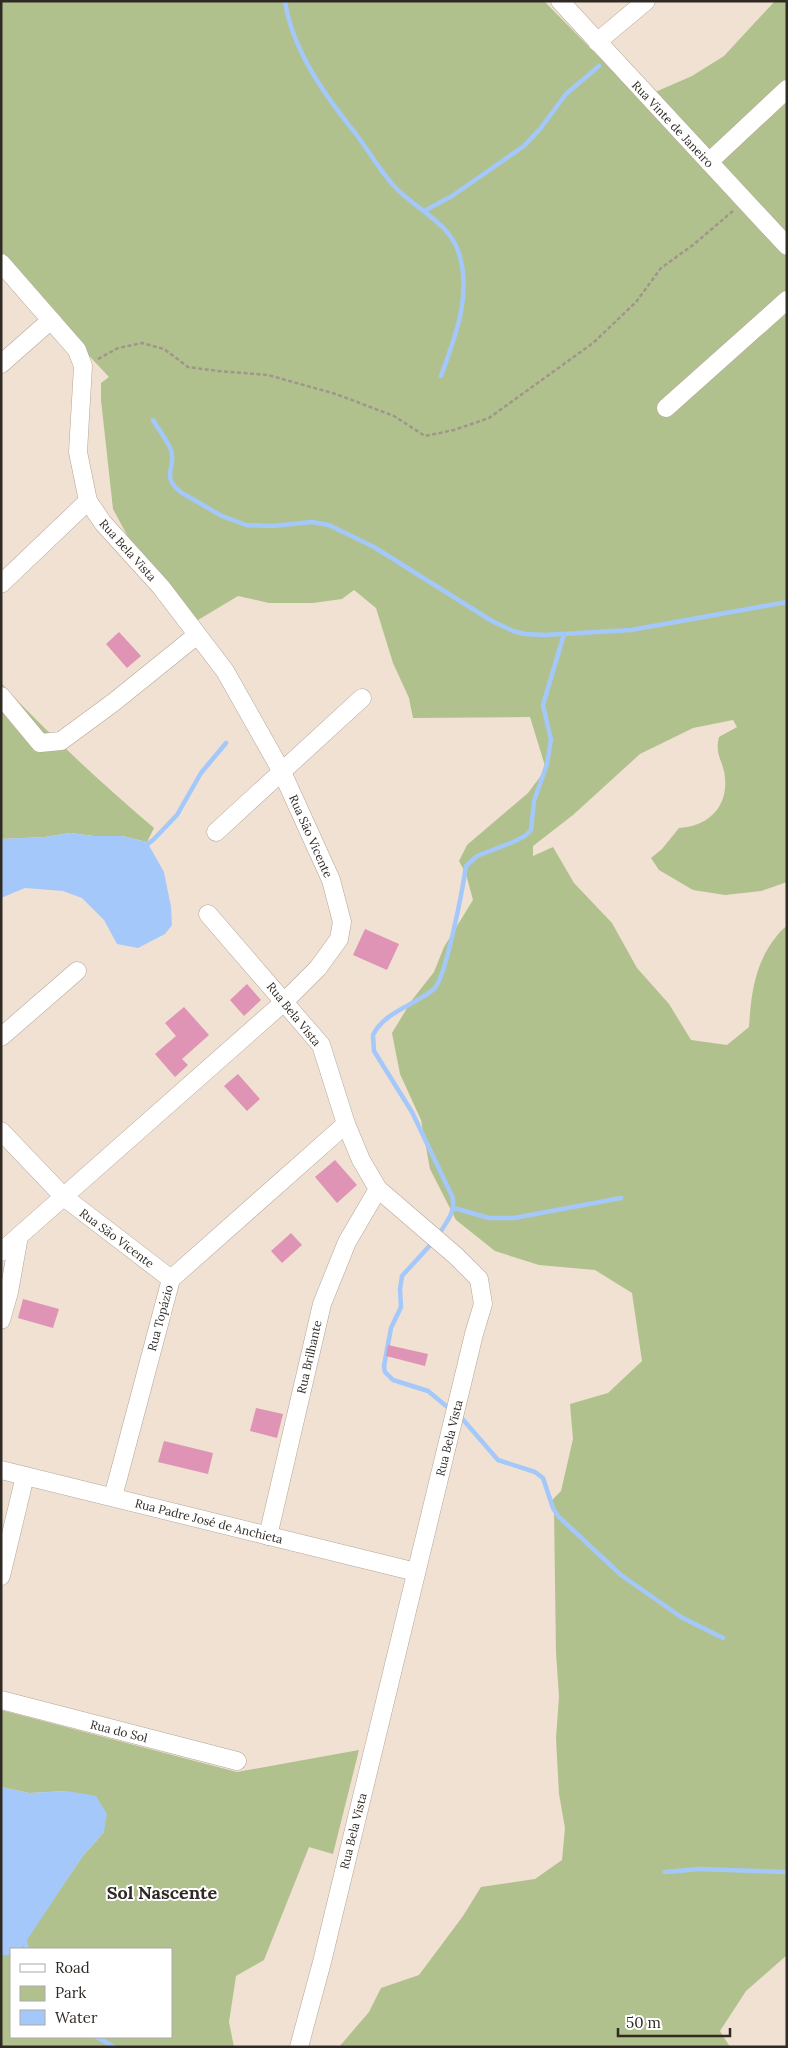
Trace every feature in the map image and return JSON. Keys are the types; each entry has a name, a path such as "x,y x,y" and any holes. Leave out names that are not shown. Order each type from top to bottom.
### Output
{"street":[{"name":"Rua Vinte de Janeiro","path":"560,1 787,246"},
{"path":"598,42 646,1"},
{"path":"709,162 787,89"},
{"path":"1,263 77,350 83,366"},
{"path":"666,408 787,300"},
{"path":"1,364 51,320"},
{"name":"Rua Bela Vista","path":"83,366 78,452 88,501 103,523 161,587 197,635"},
{"path":"1,584 88,501"},
{"path":"1,696 40,743 61,742 197,635"},
{"name":"Rua São Vicente","path":"1,1252 285,1001 318,968 339,938 342,922 331,880 282,772 225,670 197,635"},
{"path":"216,832 362,698"},
{"name":"Rua Bela Vista","path":"208,914 285,1001 321,1046 346,1124 361,1160 378,1189 456,1256 478,1279 483,1304 322,1962 299,2047"},
{"path":"1,1037 77,971"},
{"name":"Rua Topázio","path":"113,1497 170,1278 346,1124"},
{"name":"Rua São Vicente","path":"1,1131 64,1197 170,1278"},
{"name":"Rua Brilhante","path":"268,1536 322,1304 347,1242 378,1189"},
{"path":"1,1320 10,1292 19,1236"},
{"name":"Rua Padre José de Anchieta","path":"1,1470 416,1572"},
{"path":"1,1576 25,1476"},
{"name":"Rua do Sol","path":"1,1700 237,1761"}],"path":[{"path":"83,366 118,348 142,343 164,349 188,366 218,372 268,375 336,394 394,416 424,436 454,430 489,418 593,343 636,302 661,268 693,245 745,200"}],"green space":[{"path":"1,1 544,1 604,62 646,96 692,76 724,56 775,1 787,1 787,882 761,891 725,895 693,890 659,870 651,858 662,849 679,828 689,827 707,820 719,807 725,789 725,778 718,754 719,737 737,727 733,720 693,728 640,754 573,815 533,846 533,856 553,847 574,883 612,923 637,968 669,1004 691,1040 727,1045 749,1027 755,979 763,957 779,933 787,926 787,1955 746,1991 720,2031 730,2047 339,2047 369,2012 381,1988 419,1975 463,1916 481,1887 535,1879 562,1860 565,1828 559,1794 556,1738 559,1697 556,1652 554,1509 552,1500 561,1491 573,1439 570,1404 608,1393 642,1361 632,1293 595,1270 539,1265 495,1251 456,1220 430,1169 421,1120 400,1074 392,1033 412,1000 434,972 444,947 473,900 466,874 459,861 467,845 528,793 546,769 530,717 413,718 409,698 393,663 376,608 354,590 342,599 313,603 269,603 238,596 198,620 175,598 168,584 128,537 113,509 101,400 101,383 109,377 1,262"},
{"path":"1,683 75,758 154,828 147,842 122,836 94,836 70,833 45,837 1,839"},
{"path":"1,1710 237,1772 359,1750 333,1854 309,1847 264,1960 236,1976 229,2022 234,2047 1,2047 1,1955 10,1955 10,2038 172,2038 172,1948 21,1948 82,1857 104,1832 67,1791 29,1793 1,1787"}],"water":[{"path":"70,833 94,836 122,836 147,842 164,872 171,907 172,925 165,934 138,948 117,944 104,920 82,898 63,891 25,888 1,898 1,839 45,837"},
{"path":"1,1787 29,1793 67,1791 96,1796 107,1814 104,1832 82,1857 22,1948 10,1948 10,1955 1,1955"}],"building":[{"path":"119,632 141,656 127,668 106,644"},
{"path":"365,929 399,944 387,970 353,955"},
{"path":"247,984 261,1000 244,1016 230,1000"},
{"path":"184,1007 209,1035 182,1059 188,1065 175,1077 155,1054 176,1036 165,1023"},
{"path":"238,1074 260,1099 247,1111 224,1086"},
{"path":"335,1160 357,1185 337,1203 315,1177"},
{"path":"291,1233 302,1245 282,1263 271,1251"},
{"path":"23,1299 59,1309 53,1328 18,1318"},
{"path":"388,1345 428,1354 425,1366 386,1356"},
{"path":"256,1408 283,1414 277,1438 250,1431"},
{"path":"164,1441 213,1453 208,1474 158,1462"}],"waterway":[{"path":"285,1 295,37 322,89 394,186 441,226 456,245 463,272 463,302 456,332 441,376"},
{"path":"424,211 452,196 524,146 540,129 566,94 599,66"},
{"path":"153,420 171,450 171,482 182,493 222,516 246,525 272,526 312,522 329,525 374,547 492,621 513,631 545,635 631,630 787,602"},
{"path":"439,1235 452,1212 452,1196 412,1112 374,1051 373,1035 384,1020 426,995 434,989 439,981 449,951 466,866 477,856 513,842 525,836 531,830 534,801 547,764 551,740 543,705 564,634"},
{"path":"144,847 177,815 201,773 226,743"},
{"path":"454,1208 489,1218 514,1218 621,1198"},
{"path":"434,1241 402,1276 400,1289 401,1307 391,1328 384,1366 385,1372 393,1380 428,1391 451,1410"},
{"path":"459,1415 498,1460 535,1472 543,1478 553,1508 558,1516 621,1575 681,1617 723,1638"},
{"path":"665,1872 699,1869 787,1872"},
{"path":"24,1939 27,1948"},
{"path":"99,2038 114,2047"}],"district":[{"name":"Sol Nascente","path":"162,1892"}]}
